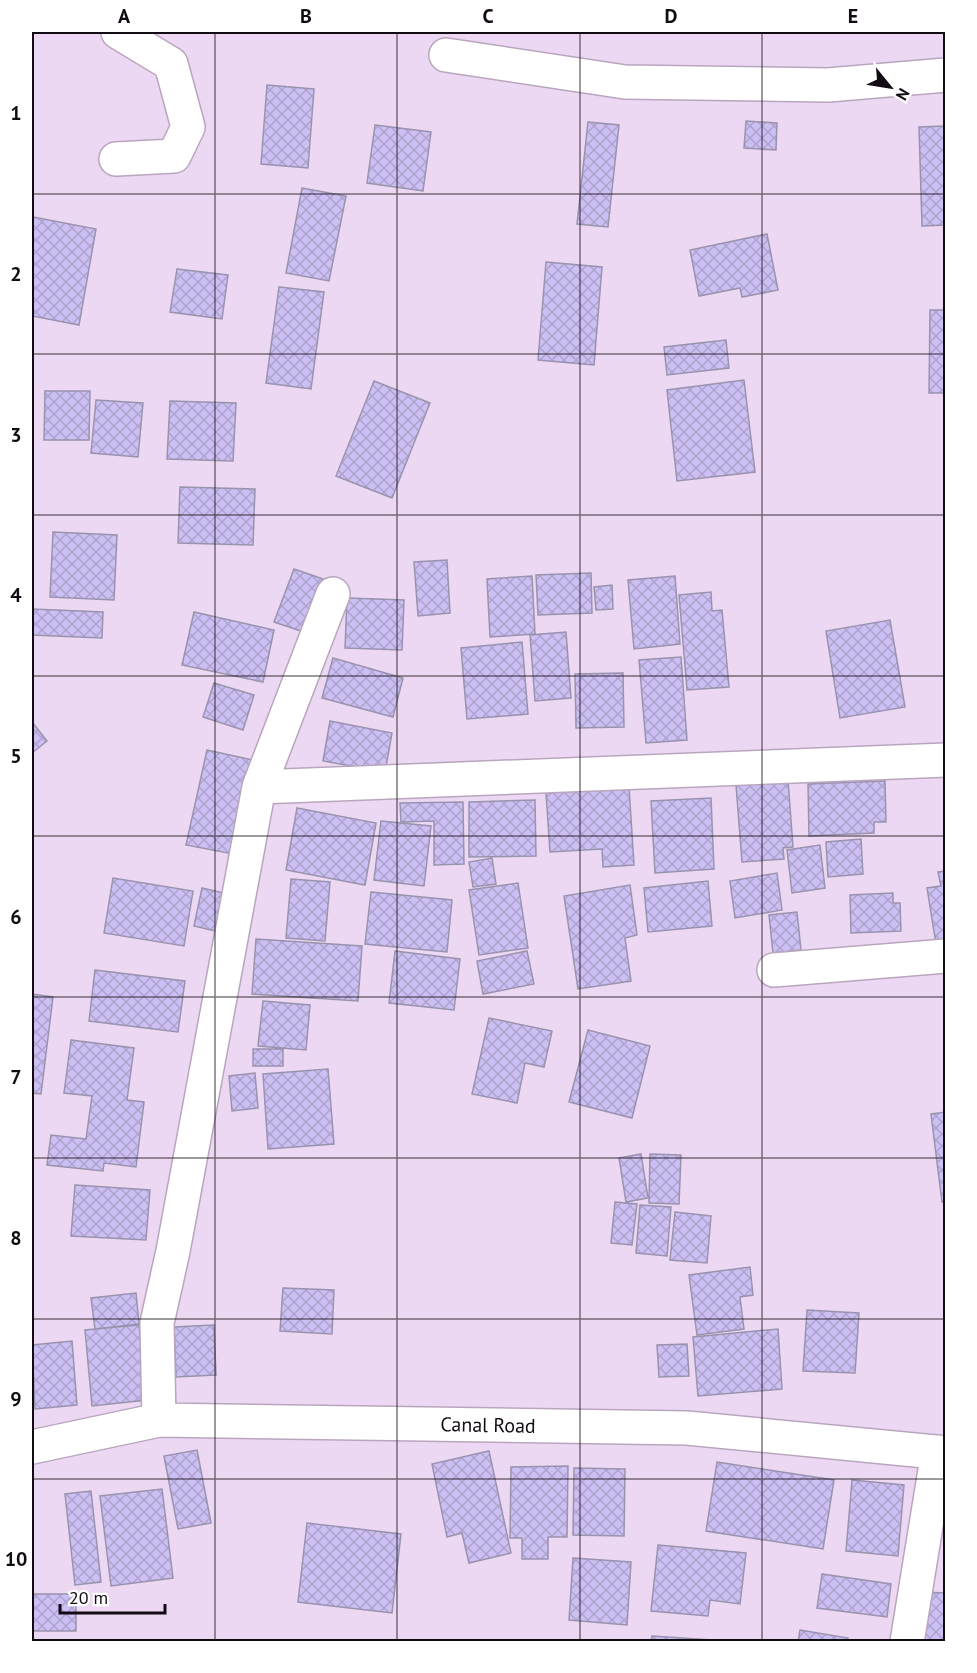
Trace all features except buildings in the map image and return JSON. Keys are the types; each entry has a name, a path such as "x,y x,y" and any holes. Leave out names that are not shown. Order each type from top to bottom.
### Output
{"street":[{"path":"116,159 174,156 188,127 171,64 118,32"},
{"path":"446,55 625,82 828,86 945,75"},
{"path":"159,1420 157,1323 173,1251 259,787 333,594"},
{"path":"259,787 945,760"},
{"path":"774,970 945,956"},
{"name":"Canal Road","path":"32,1447 159,1420 687,1428 942,1453"},
{"path":"907,1641 942,1453"}]}
